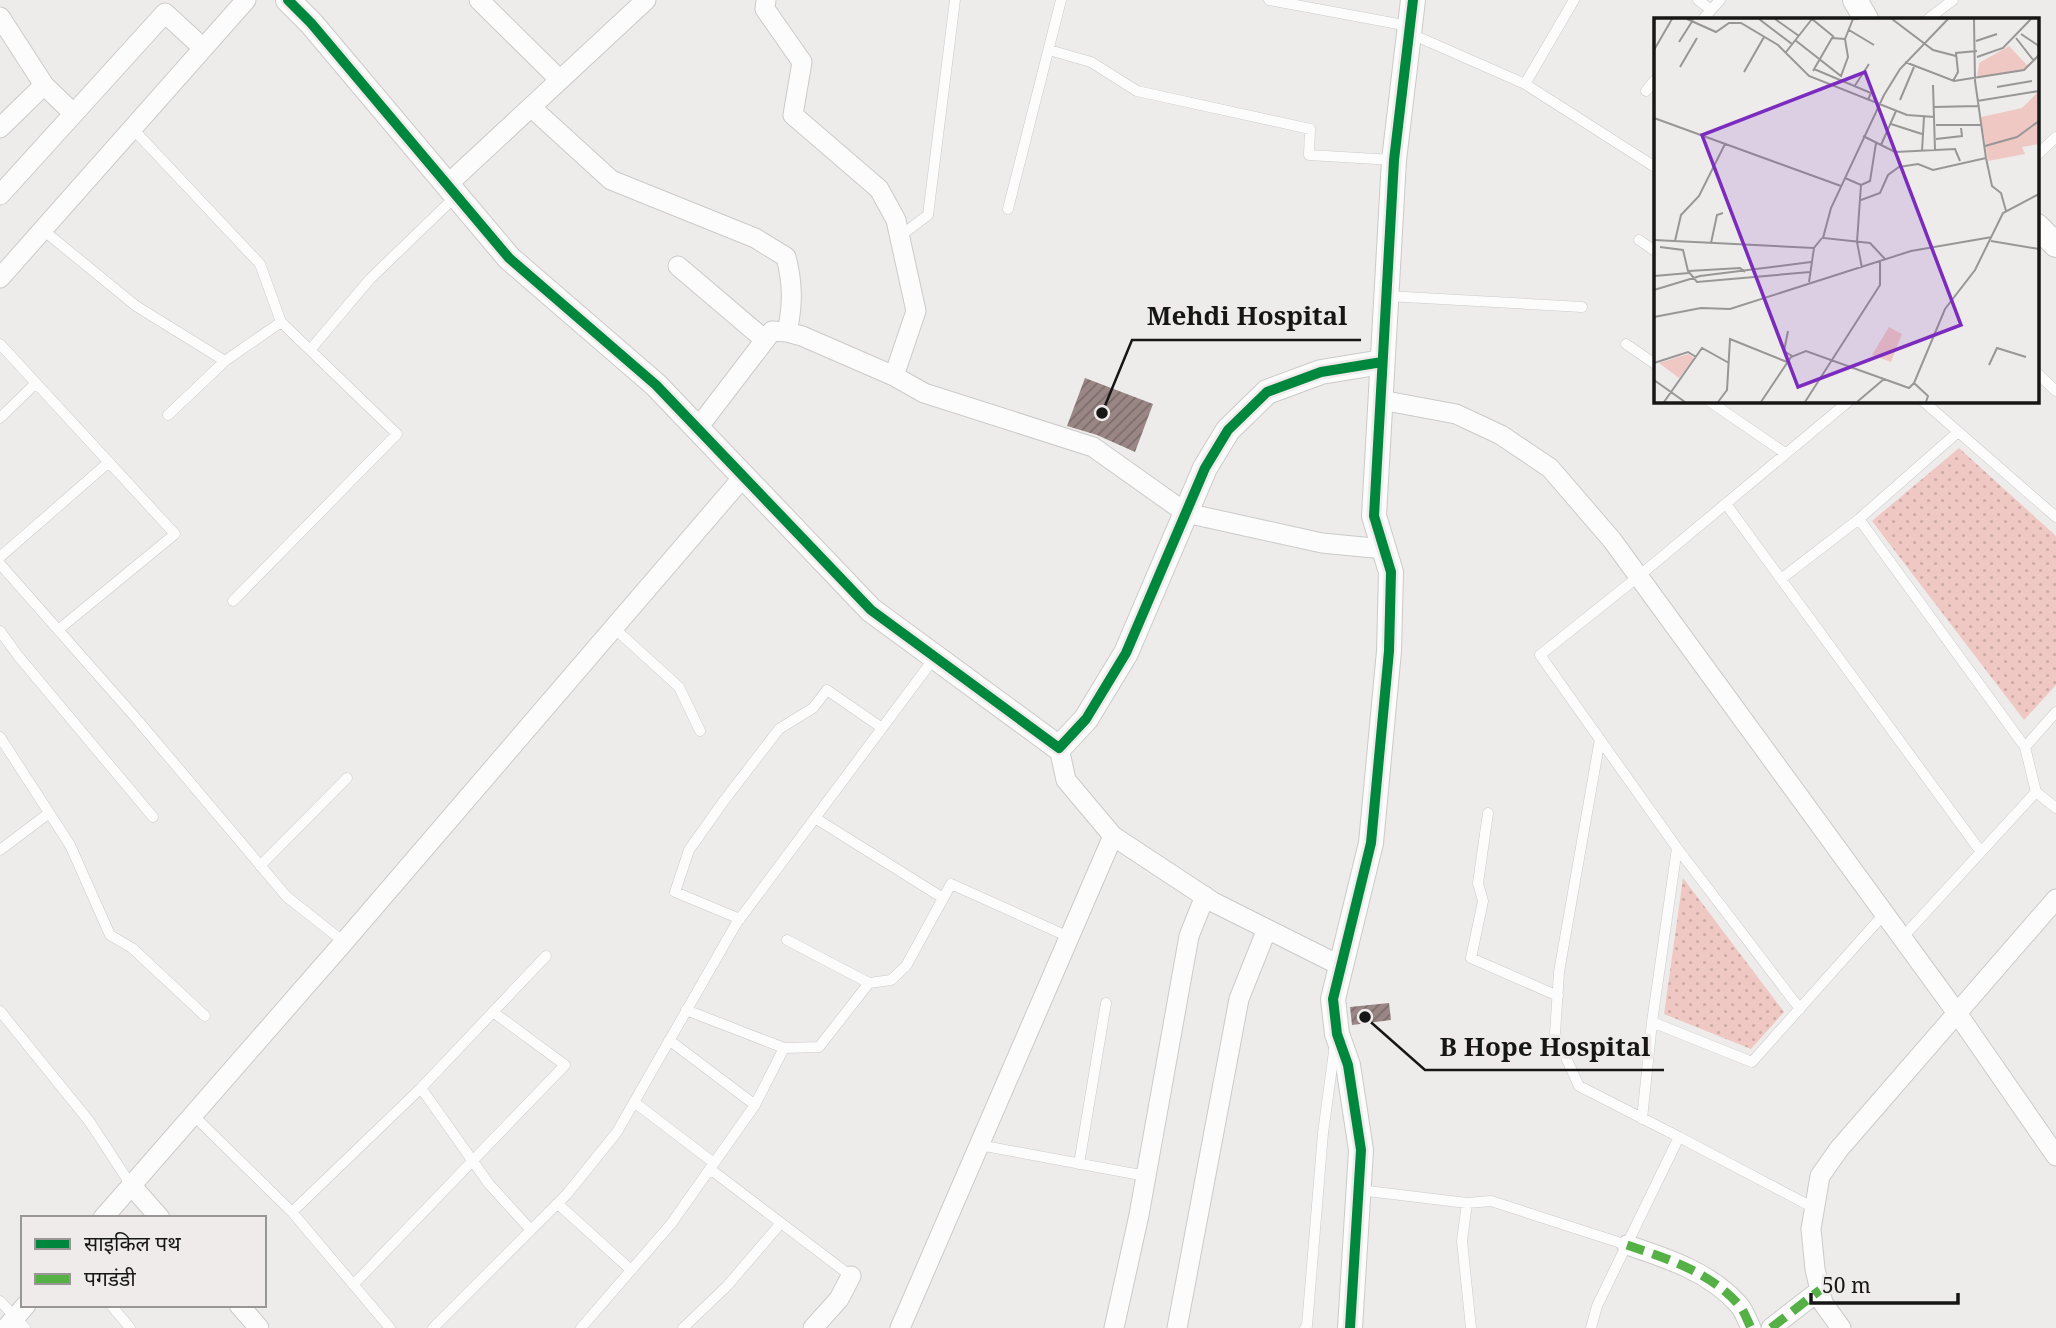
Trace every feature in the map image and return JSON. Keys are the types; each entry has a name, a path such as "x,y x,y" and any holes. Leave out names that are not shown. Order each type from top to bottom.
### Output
{"street":[{"path":"0,278 246,0"},
{"path":"288,0 311,23 509,258 656,385 871,610 1059,748 1066,780 1113,836 1205,896 1341,966"},
{"path":"480,0 560,80"},
{"path":"452,190 531,107 646,0"},
{"path":"766,0 765,9 802,62 793,115 879,189 896,220 916,311 894,376"},
{"path":"1350,1328 1362,1150 1348,1065 1337,1034 1333,999 1371,843 1390,652 1391,572 1374,516 1394,160 1413,0"},
{"path":"1855,0 1865,18"},
{"path":"0,195 165,13 204,48"},
{"path":"0,17 44,85 74,114"},
{"path":"0,128 44,85"},
{"path":"531,107 611,180 755,238 786,257 792,282 792,309 787,331"},
{"path":"2038,227 2056,245"},
{"path":"678,266 765,340"},
{"path":"697,429 772,331 787,331 894,376 924,393 1093,447 1186,513 1322,543 1384,550"},
{"path":"1059,748 1086,719 1126,653 1205,468 1228,430 1267,392 1321,372 1382,362"},
{"path":"1381,400 1456,414 1501,435 1550,468 1639,576 1957,1013 2056,1156"},
{"path":"105,1216 744,476"},
{"path":"900,1328 1113,836"},
{"path":"1114,1328 1146,1176 1189,936 1205,896"},
{"path":"1842,1328 1823,1303 1815,1269 1811,1229 1820,1176 1839,1149 2056,899"},
{"path":"1177,1328 1240,999 1267,929"},
{"path":"131,1185 158,1216"},
{"path":"1627,1245 1669,1259 1714,1282 1739,1305 1751,1328"},
{"path":"823,1325 851,1276"},
{"path":"1771,1328 1820,1290"},
{"path":"241,1307 260,1328"}],"lane":[{"path":"900,236 928,215 955,0"},
{"path":"1008,209 1061,0"},
{"path":"1269,0 1302,4 1409,29 1525,84 1654,166"},
{"path":"1525,84 1574,0"},
{"path":"1698,0 1710,9"},
{"path":"1704,18 1720,0"},
{"path":"1929,18 1953,0"},
{"path":"1049,50 1091,62 1137,91 1310,129 1309,155 1394,160"},
{"path":"1646,91 1654,81"},
{"path":"132,128 260,264 281,322 397,434 233,601"},
{"path":"2038,154 2056,137"},
{"path":"310,350 370,279 452,190"},
{"path":"43,230 136,306 225,361"},
{"path":"1639,240 1654,250"},
{"path":"1386,296 1582,307"},
{"path":"168,415 225,361 281,322"},
{"path":"0,344 175,534 58,630"},
{"path":"1626,344 1654,363"},
{"path":"2038,374 2056,391"},
{"path":"0,418 36,383"},
{"path":"1710,402 1786,453"},
{"path":"1800,1009 1677,848 1540,655 1848,402"},
{"path":"1924,402 2056,517"},
{"path":"1781,579 1860,519 1958,432"},
{"path":"0,557 109,461"},
{"path":"1726,504 1981,852"},
{"path":"1860,519 2025,747 2036,792 2056,808"},
{"path":"0,564 287,898 344,942"},
{"path":"614,628 679,687 700,731"},
{"path":"0,631 153,817"},
{"path":"433,1328 558,1204 617,1132 740,919 935,657"},
{"path":"740,919 675,892 689,850 723,802 779,729 813,708 827,690 882,728"},
{"path":"2025,747 2056,712"},
{"path":"0,737 70,845 110,935 132,948 205,1016"},
{"path":"1600,739 1559,972 1555,1034 1579,1086 1814,1208"},
{"path":"260,866 347,778"},
{"path":"1902,938 2036,792"},
{"path":"0,850 49,813"},
{"path":"1488,813 1478,883 1483,901 1471,958 1558,996"},
{"path":"815,818 943,898"},
{"path":"1642,1119 1652,1022 1677,848"},
{"path":"787,940 869,984 891,980 906,966 951,884 1069,937"},
{"path":"1652,1022 1752,1062 1884,914"},
{"path":"292,1212 421,1088 546,956"},
{"path":"687,1010 784,1048 819,1047 869,984"},
{"path":"1079,1164 1106,1003"},
{"path":"353,1285 565,1065 494,1012"},
{"path":"2,1017 89,1121 131,1185"},
{"path":"1305,1328 1322,1133 1337,1034"},
{"path":"669,1040 755,1105"},
{"path":"580,1328 671,1224 755,1105 784,1048"},
{"path":"421,1088 489,1184 531,1230"},
{"path":"634,1102 851,1276"},
{"path":"193,1115 292,1212 390,1328"},
{"path":"1591,1328 1597,1306 1679,1137"},
{"path":"979,1145 1146,1176"},
{"path":"1359,1190 1467,1203 1492,1201 1627,1245"},
{"path":"1467,1203 1462,1241 1471,1328"},
{"path":"558,1204 631,1270"},
{"path":"683,1328 727,1286 782,1223"},
{"path":"0,1301 18,1320"},
{"path":"113,1307 130,1328"}],"shaded area":[{"path":"1959,448 2056,536 2056,685 2024,720 1872,521"},
{"path":"1683,878 1784,1012 1751,1049 1664,1014"}],"building":[{"path":"1085,378 1153,404 1135,452 1097,435 1067,426"},
{"path":"1389,1003 1391,1020 1352,1025 1350,1007"}],"marked path":[{"path":"1627,1245 1687,1267 1714,1283 1740,1306 1751,1328"},
{"path":"1771,1328 1820,1290"}],"cycle path":[{"path":"288,0 311,23 509,258 656,385 871,610 1059,748 1086,719 1126,653 1205,468 1228,430 1267,392 1321,372 1382,362"},
{"path":"1350,1328 1361,1150 1348,1065 1337,1034 1333,999 1371,843 1389,651 1391,572 1374,516 1394,160 1413,0"}],"place":[{"name":"Mehdi Hospital","path":"1102,413"},
{"name":"B Hope Hospital","path":"1365,1017"}]}
